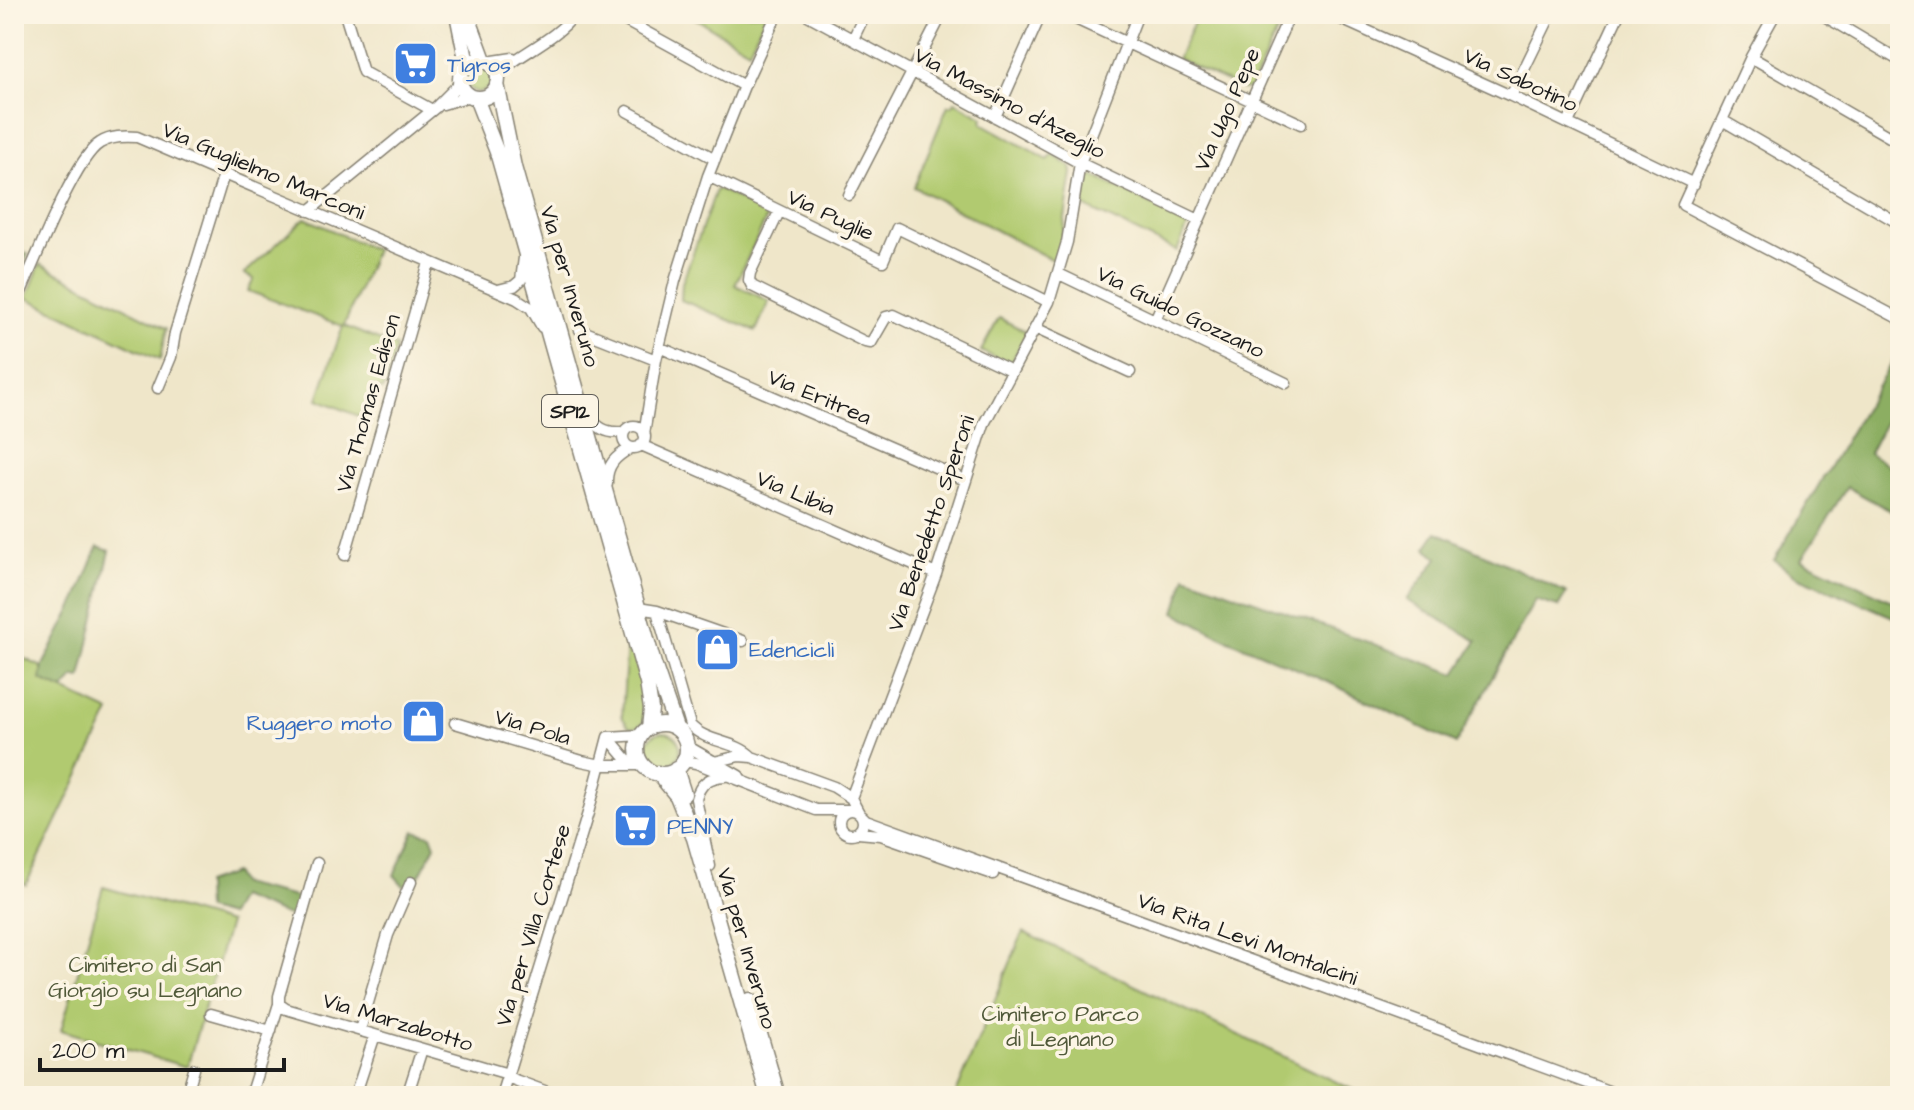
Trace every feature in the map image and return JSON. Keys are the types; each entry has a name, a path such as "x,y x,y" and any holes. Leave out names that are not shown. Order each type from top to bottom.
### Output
{"main road":[{"path":"457,14 467,64"},
{"path":"467,14 486,61 497,79 487,96 473,97 460,83 461,72 467,64 486,61"},
{"name":"Via per Inveruno","path":"497,79 514,167 657,675 676,728"},
{"name":"Via per Inveruno","path":"473,97 493,140 647,683 651,709 646,731"},
{"path":"663,724 676,728 687,746 680,765 658,773 637,764 638,750 646,731 663,724"},
{"name":"Via per Inveruno","path":"680,765 678,781 710,866 778,1096"},
{"name":"Via per Inveruno","path":"658,773 677,796 694,838 768,1096"}],"street":[{"path":"345,14 363,72 435,108"},
{"path":"497,79 515,58 553,35 575,14"},
{"path":"613,14 744,86"},
{"path":"608,498 607,476 612,461 639,442 675,281 708,176 777,14"},
{"name":"Via Massimo d'Azeglio","path":"806,14 1080,163 1197,219"},
{"path":"853,39 865,14"},
{"path":"849,195 942,14"},
{"path":"995,117 1041,14"},
{"path":"1065,14 1301,124"},
{"name":"Via Benedetto Speroni","path":"851,798 936,574 984,424 1049,302 1067,242 1080,163 1138,14"},
{"name":"Via Ugo Pepe","path":"1155,320 1290,14"},
{"name":"Via Sabotino","path":"1330,14 1694,184"},
{"path":"1511,96 1551,14"},
{"path":"1568,123 1619,14"},
{"path":"1775,14 1751,57 1683,205 1900,319"},
{"path":"1821,14 1900,61"},
{"path":"1751,57 1900,143"},
{"path":"486,61 515,58"},
{"path":"309,211 435,108 460,83"},
{"path":"435,108 455,99 473,97"},
{"path":"627,111 715,159"},
{"path":"1722,120 1900,224"},
{"name":"Via Guglielmo Marconi","path":"14,308 79,166 100,143 111,138 137,137 496,290 531,308 555,358"},
{"path":"158,388 171,357 175,333 224,174"},
{"name":"Via Puglie","path":"708,176 883,261 897,228 1049,302"},
{"path":"779,212 750,273 752,286 865,342 875,339 886,317 894,315 1012,371"},
{"path":"496,290 514,286 521,280 524,247"},
{"name":"Via Thomas Edison","path":"345,555 380,423 429,263"},
{"name":"Via Guido Gozzano","path":"1059,274 1286,383"},
{"path":"1035,328 1130,372"},
{"path":"580,330 656,360"},
{"name":"Via Eritrea","path":"659,347 965,480"},
{"name":"Via Libia","path":"579,396 599,428 606,432 640,428 639,442 936,574"},
{"path":"639,442 624,442 628,429 649,404"},
{"path":"638,608 657,611 743,641"},
{"path":"657,611 690,725 696,732 739,748 752,757 834,787 851,798 863,827 858,833 850,835 841,829 840,818 857,813"},
{"name":"Via Pola","path":"455,723 601,765"},
{"path":"608,737 646,731"},
{"path":"608,737 637,764"},
{"name":"Via per Villa Cortese","path":"501,1096 608,737"},
{"path":"715,739 726,749 718,761"},
{"name":"Via Rita Levi Montalcini","path":"687,746 718,761 762,789"},
{"path":"718,761 739,756 752,757"},
{"name":"Via Rita Levi Montalcini","path":"680,765 696,763 816,810 841,829"},
{"path":"601,765 637,764"},
{"name":"Via per Inveruno","path":"710,866 696,799 698,789 703,784 715,777 725,776"},
{"name":"Via Rita Levi Montalcini","path":"816,810 857,813 866,820 895,831 1622,1096"},
{"name":"Via Rita Levi Montalcini","path":"858,833 881,835 1024,885 1603,1096"},
{"path":"250,1096 279,1004 317,863"},
{"path":"360,1030 388,935 411,882"},
{"name":"Via Marzabotto","path":"279,1004 286,1009 507,1076 558,1096"},
{"path":"211,1014 271,1031"},
{"path":"355,1096 375,1035"},
{"path":"407,1096 422,1049"},
{"path":"186,1096 194,1069"}],"green space":[{"path":"688,14 766,14 749,50"},
{"path":"1198,14 1279,14 1284,17 1251,88 1244,90 1177,59"},
{"path":"479,66 488,70 492,79 488,88 479,92 470,88 466,79 470,70"},
{"path":"955,102 983,117 982,123 1048,160 1053,155 1071,167 1058,263 914,187 948,105 952,106"},
{"path":"1084,171 1189,223 1177,251 1077,203"},
{"path":"716,190 768,215 735,285 769,301 756,331 681,300 682,283"},
{"path":"305,218 375,250 344,326 396,347 383,390 373,387 363,418 318,399 343,326 248,291 254,279 244,274"},
{"path":"14,248 28,254 14,287"},
{"path":"40,264 166,328 160,360 27,298"},
{"path":"999,318 1027,332 1010,365 981,351"},
{"path":"1900,349 1900,394 1869,453 1900,473 1900,516 1847,487 1802,559 1900,605 1900,620 1795,575 1774,560"},
{"path":"1437,532 1567,593 1558,607 1535,600 1456,744 1328,682 1222,637 1175,612 1186,576 1456,674 1477,641 1407,600 1438,558 1426,548"},
{"path":"98,547 110,551 81,678 74,677 64,690 41,680 43,665 77,599"},
{"path":"628,628 646,701 643,723 636,728 629,727 622,717"},
{"path":"14,654 42,667 42,680 110,712 26,885 14,879"},
{"path":"663,732 675,737 680,749 675,761 663,766 651,761 646,749 651,737"},
{"path":"414,831 431,835 435,846 415,884 403,885 394,875"},
{"path":"234,873 240,884 299,898 293,918 239,897 229,916 206,910 205,883"},
{"name":"Cimitero di San Giorgio su Legnano","path":"103,887 229,923 187,1067 61,1030"},
{"name":"Cimitero Parco di Legnano","path":"1023,932 1366,1096 955,1096"}],"place":[{"name":"Tigros","path":"416,64"},
{"name":"Edencicli","path":"718,649"},
{"name":"Ruggero moto","path":"423,722"},
{"name":"PENNY","path":"636,826"}]}
